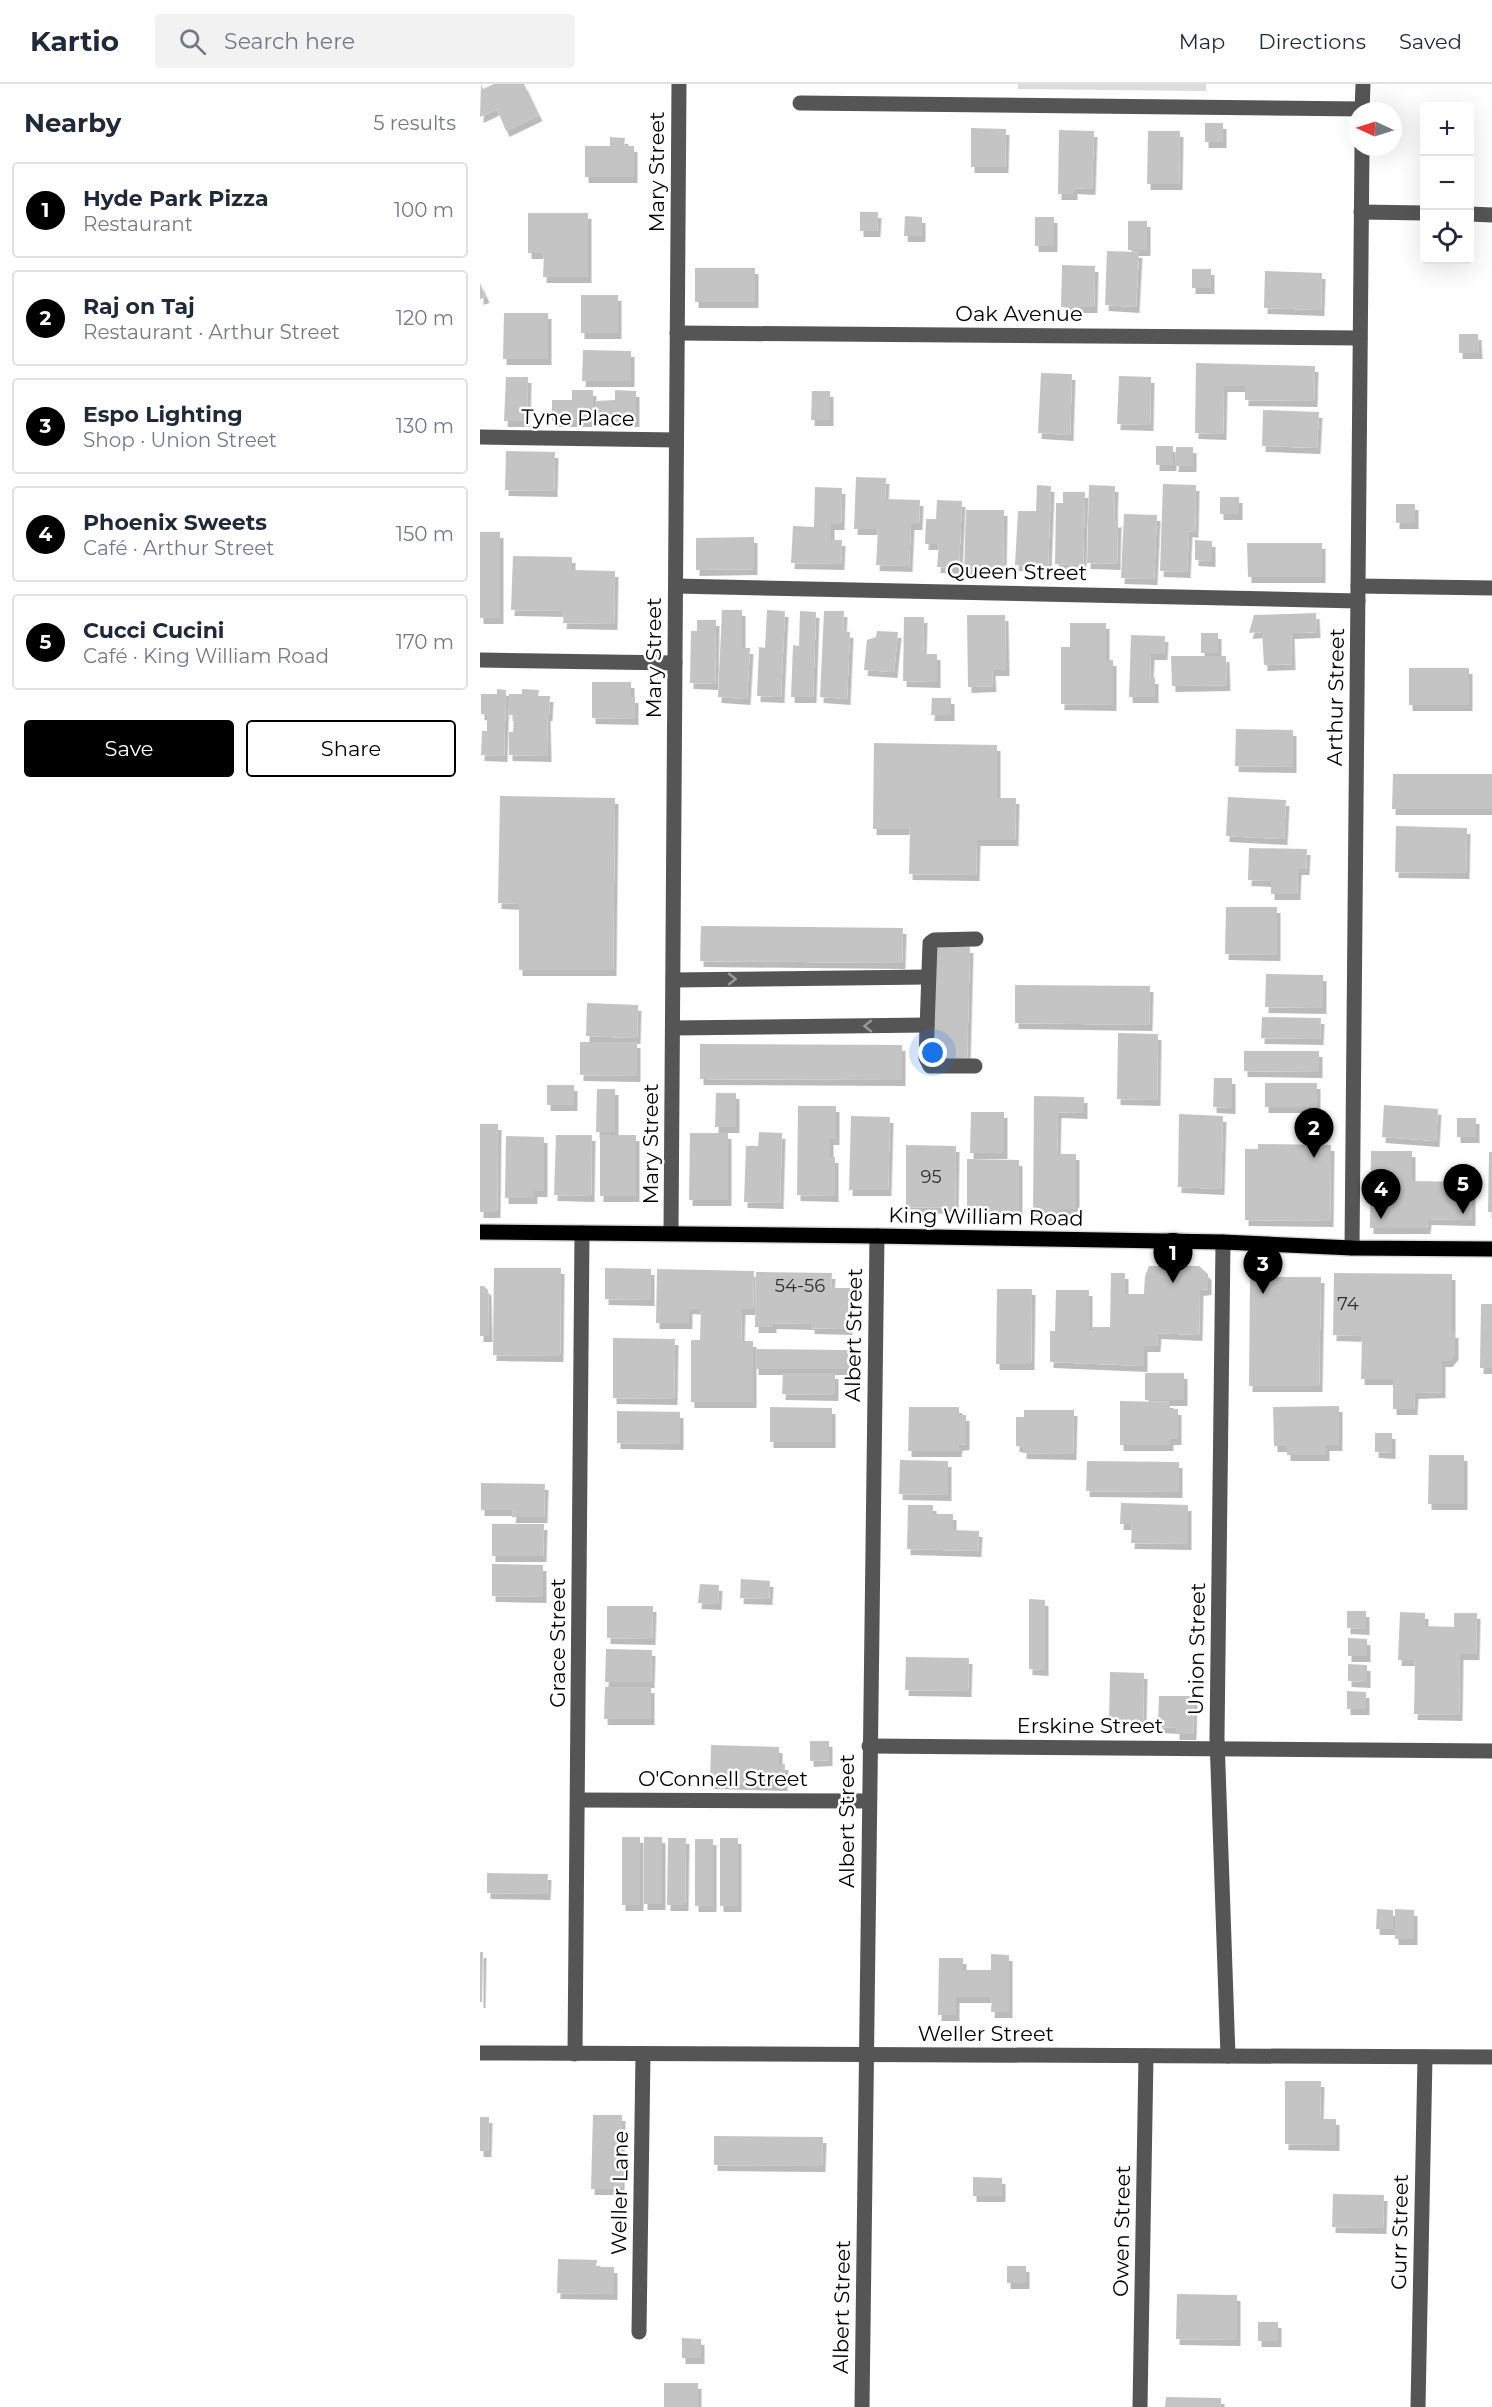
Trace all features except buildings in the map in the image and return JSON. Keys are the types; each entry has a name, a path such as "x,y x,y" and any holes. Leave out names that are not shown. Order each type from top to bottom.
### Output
{"main road":[{"name":"King William Road","path":"480,1232 877,1236 1223,1242 1352,1248 1492,1249"}],"street":[{"name":"Mary Street","path":"671,1233 679,84"},
{"path":"1362,102 1363,84"},
{"path":"800,103 1348,110"},
{"name":"Arthur Street","path":"1352,1248 1362,156"},
{"path":"1361,212 1420,213"},
{"path":"1474,214 1492,215"},
{"name":"Oak Avenue","path":"677,333 1360,338"},
{"name":"Tyne Place","path":"480,437 676,440"},
{"name":"Queen Street","path":"676,586 1358,593 1492,588"},
{"path":"480,660 675,663"},
{"path":"975,1066 930,1066 928,1064 927,1025 930,943 934,940 976,939"},
{"path":"673,980 928,977"},
{"path":"673,1028 927,1025"},
{"name":"Grace Street","path":"575,2054 582,1233"},
{"name":"Albert Street","path":"862,2407 877,1236"},
{"name":"Union Street","path":"1223,1242 1217,1748 1228,2056"},
{"name":"Erskine Street","path":"869,1746 1492,1751"},
{"name":"O'Connell Street","path":"578,1800 869,1801"},
{"name":"Weller Street","path":"480,2053 1492,2057"},
{"name":"Weller Lane","path":"639,2332 643,2054"},
{"name":"Owen Street","path":"1140,2407 1146,2056"},
{"name":"Gurr Street","path":"1418,2407 1425,2057"}],"shaded area":[{"path":"1018,84 1206,84 1206,91 1018,89"}],"place":[{"name":"Raj on Taj","path":"1314,1158"},
{"name":"Cucci Cucini","path":"1463,1214"},
{"name":"Phoenix Sweets","path":"1381,1219"},
{"name":"Hyde Park Pizza","path":"1173,1283"},
{"name":"Espo Lighting","path":"1263,1294"}]}
